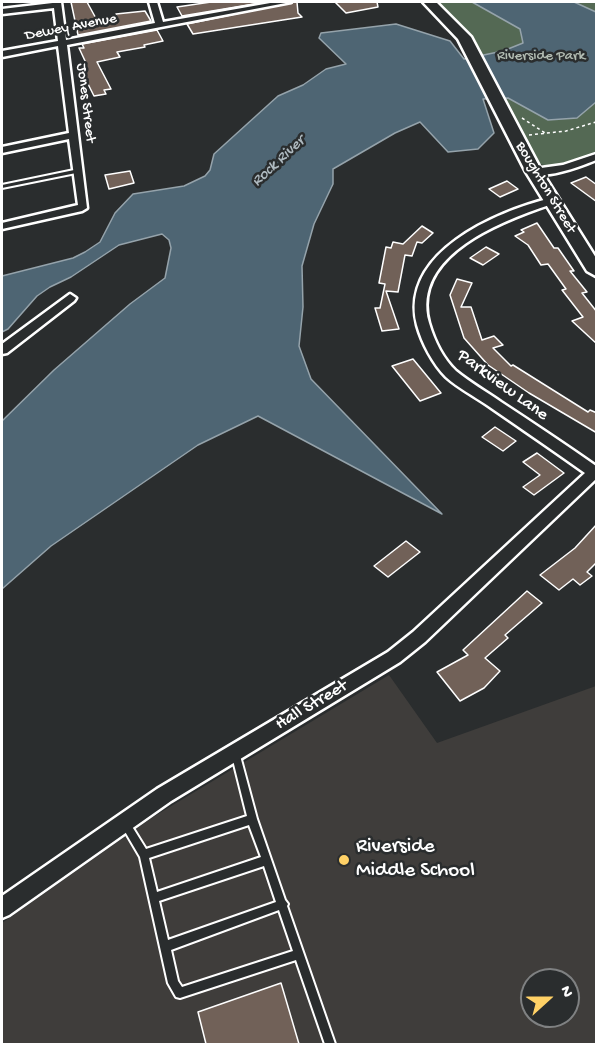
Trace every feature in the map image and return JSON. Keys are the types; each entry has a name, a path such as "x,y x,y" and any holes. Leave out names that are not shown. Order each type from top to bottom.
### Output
{"street":[{"path":"153,2 160,25"},
{"name":"Dewey Avenue","path":"2,54 287,2"},
{"name":"Boughton Street","path":"429,2 464,37 513,136 551,201 594,264"},
{"path":"2,10 57,4"},
{"name":"Jones Street","path":"2,226 82,208 57,4"},
{"path":"2,150 74,135"},
{"path":"534,171 565,168 592,159 597,171"},
{"name":"Parkview Lane","path":"551,201 525,208 467,237 453,247 424,280 420,290 421,319 426,339 434,355 450,373 596,471"},
{"path":"2,350 70,298"},
{"name":"Hall Street","path":"2,908 125,822 235,752 373,670 420,637 596,471"}],"lane":[{"path":"2,187 79,171"},
{"path":"235,752 252,819 330,1044"},
{"path":"144,855 252,819"},
{"path":"125,822 144,855 173,983 180,993 299,954"},
{"path":"155,898 267,860"},
{"path":"164,947 283,904"}],"path":[{"path":"513,136 566,131 597,122"}],"shaded area":[{"name":"Riverside Middle School","path":"389,675 437,743 596,686 596,1044 2,1044 2,923 153,817"}],"green space":[{"name":"Riverside Park","path":"436,2 596,2 596,153 573,162 557,165 541,165 533,162 466,30"}],"water":[{"name":"Rock River","path":"472,2 574,2 596,12 596,102 577,118 548,120 508,98 483,99 494,133 478,149 448,152 420,122 395,133 333,169 333,184 314,224 302,266 303,307 299,346 311,379 442,514 258,416 198,445 51,546 2,589 2,421 54,370 130,304 165,278 171,248 169,240 162,234 119,245 71,277 37,296 8,329 2,332 2,276 73,258 85,252 100,242 115,213 133,194 184,186 205,176 210,170 214,154 278,96 303,85 326,69 346,64 319,38 321,33 396,24 450,41 464,59 503,51 523,43 520,29"}],"building":[{"path":"71,2 87,2 98,22 117,19 116,14 145,11 151,21 78,35"},
{"path":"211,2 266,2 182,16 177,7"},
{"path":"297,2 298,13 302,17 193,34 187,24"},
{"path":"335,2 377,2 378,7 346,13"},
{"path":"157,30 163,41 117,52 120,57 97,62 111,89 104,90 106,94 94,96 78,64 86,63 79,48 84,48 82,44"},
{"path":"130,171 134,183 109,189 105,175"},
{"path":"586,177 597,185 597,202 571,183"},
{"path":"507,181 518,189 500,197 489,189"},
{"path":"537,223 574,271 570,271 587,292 582,293 597,312 597,344 572,321 583,317 562,290 566,289 548,264 541,265 528,245 515,236 524,232 521,230"},
{"path":"422,226 433,233 422,243 417,242 412,256 405,255 398,292 386,291 399,329 382,331 375,308 380,308 385,284 379,283 386,247 391,248 393,242 403,244"},
{"path":"486,247 499,254 483,265 470,258"},
{"path":"457,279 472,283 461,307 471,307 482,340 494,336 503,345 493,348 511,366 513,365 588,412 590,410 597,413 597,433 529,393 488,365 464,338 450,295"},
{"path":"413,359 441,393 420,401 392,366"},
{"path":"495,427 516,441 503,451 482,437"},
{"path":"537,453 564,473 534,495 523,487 540,475 523,462"},
{"path":"597,524 597,562 587,572 592,576 580,585 573,579 559,590 540,575 575,548"},
{"path":"406,541 420,552 388,577 374,566"},
{"path":"527,591 542,603 505,635 508,638 485,658 500,671 484,688 460,701 437,672 468,655 463,650"},
{"path":"281,983 299,1044 206,1044 198,1012"}],"place":[{"name":"Riverside Middle School","path":"344,860"}]}
